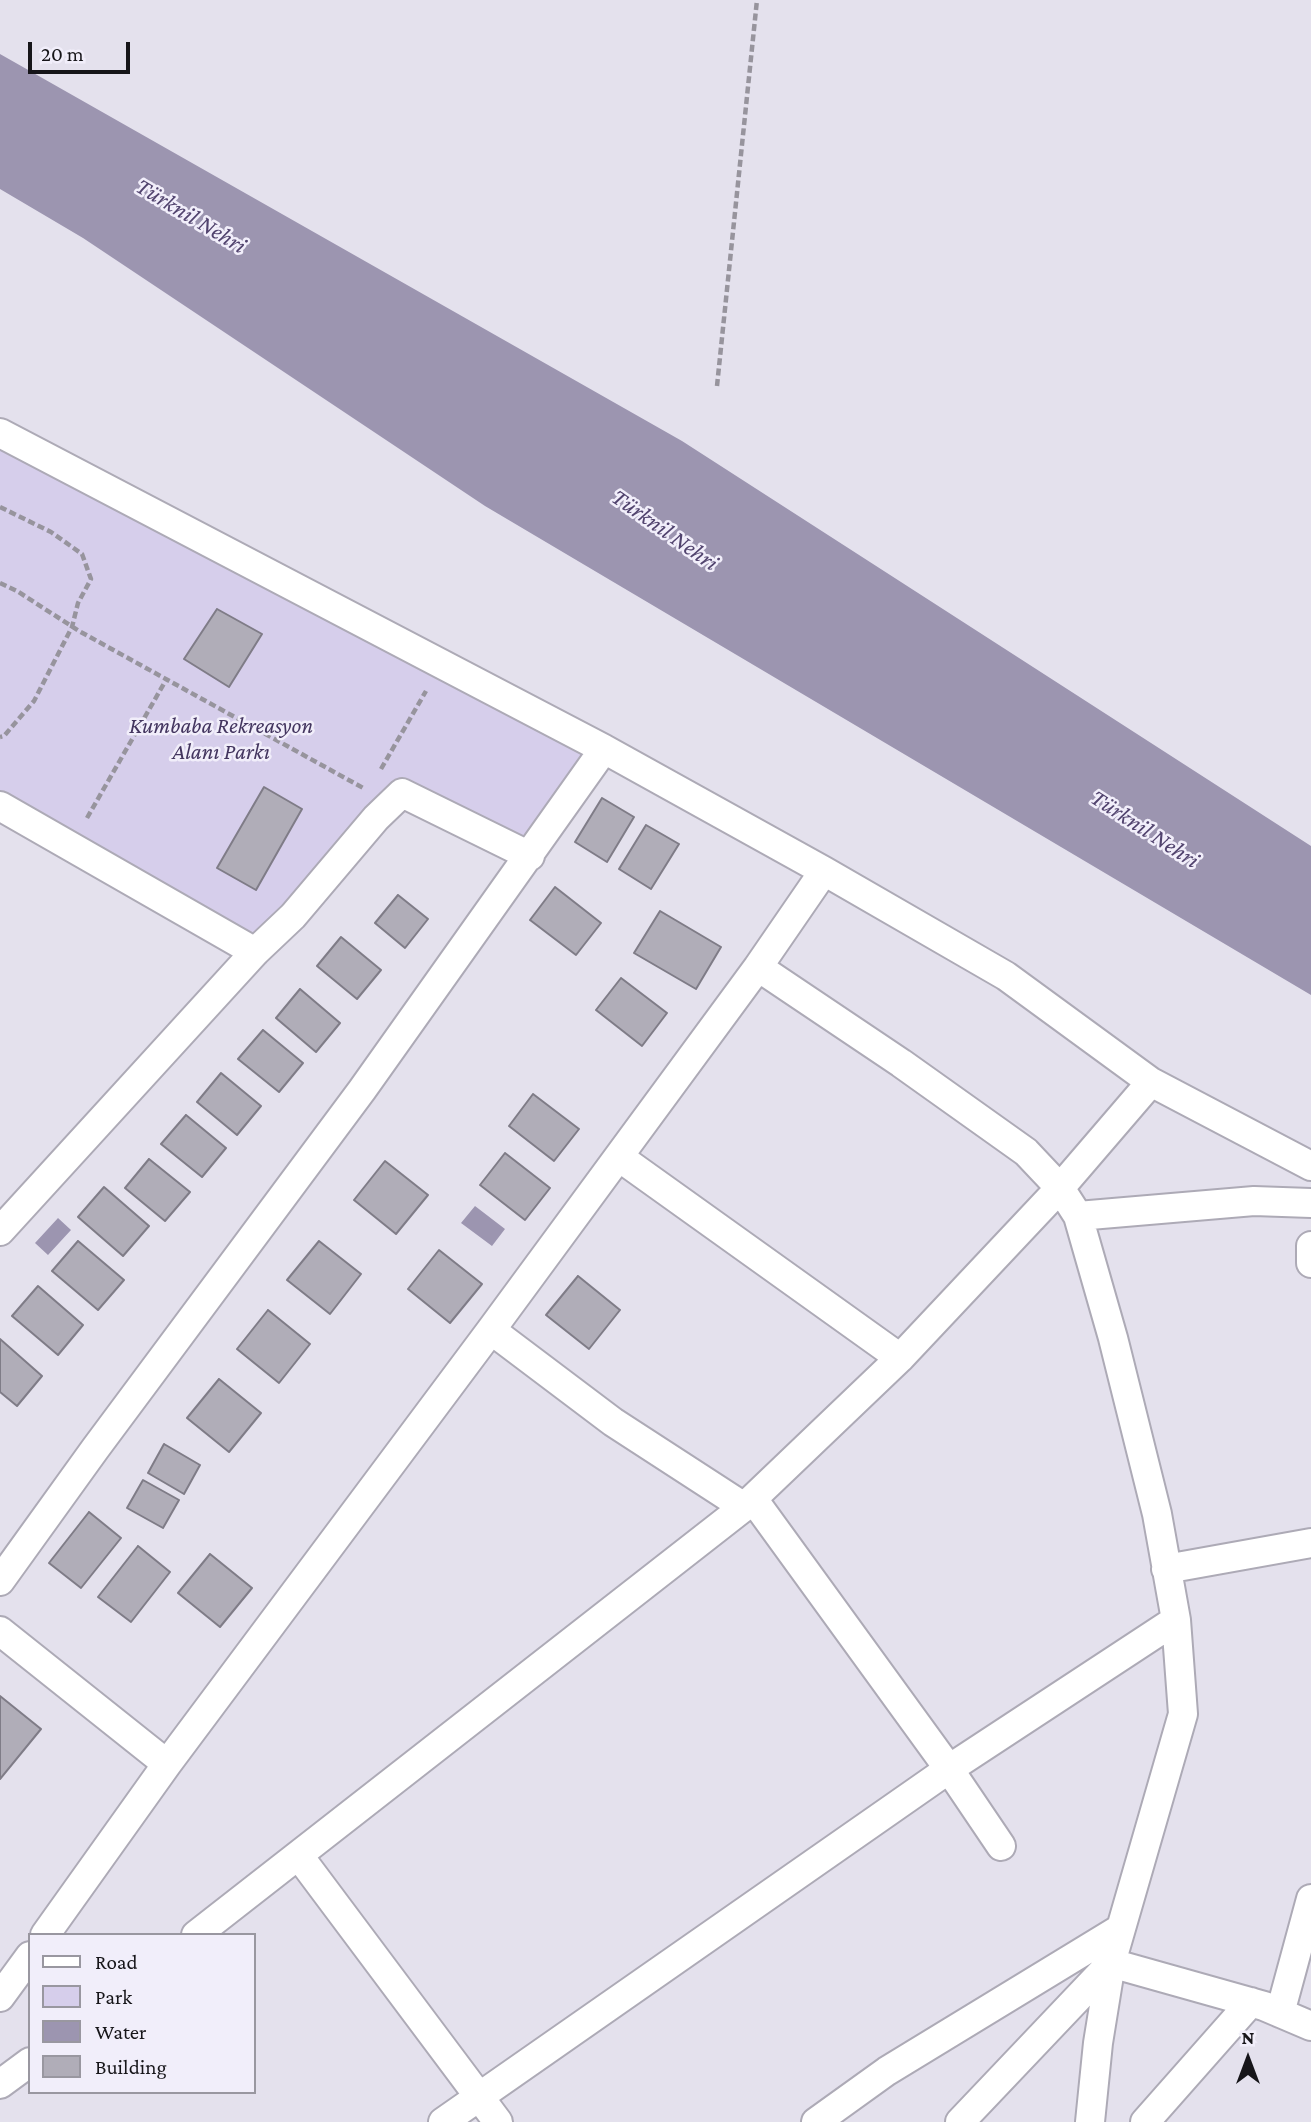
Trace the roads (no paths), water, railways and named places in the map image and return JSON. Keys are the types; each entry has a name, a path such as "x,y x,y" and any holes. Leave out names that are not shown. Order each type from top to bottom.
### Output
{"street":[{"path":"0,433 604,749 824,871 1006,976 1151,1082 1311,1166"},
{"path":"0,1581 94,1449 370,1079 604,749"},
{"path":"0,1231 255,952 293,916 376,818 402,793 530,856"},
{"path":"0,806 255,952"},
{"path":"46,1933 167,1764 619,1157 758,967 824,871"},
{"path":"758,967 901,1063 1026,1152 1060,1188 1079,1216 1157,1514 1176,1620 1183,1714 1111,1963 1098,2043 1090,2122"},
{"path":"199,1933 749,1503 900,1358 1060,1188 1151,1082"},
{"path":"619,1157 900,1358"},
{"path":"1079,1216 1254,1201 1311,1203"},
{"path":"1311,1246 1311,1263"},
{"path":"491,1330 613,1422 749,1503 949,1769 1001,1846"},
{"path":"1166,1569 1311,1543"},
{"path":"443,2122 949,1769 1176,1620"},
{"path":"0,1631 167,1764"},
{"path":"299,1856 498,2122"},
{"path":"1280,2013 1311,1899"},
{"path":"816,2122 887,2071 1121,1930"},
{"path":"0,1997 28,1959"},
{"path":"1111,1963 1251,2002 1311,2026"},
{"path":"960,2122 1111,1963"},
{"path":"1145,2122 1251,2002"},
{"path":"0,2084 28,2063"}],"water":[{"name":"Türknil Nehri","path":"0,54 682,441 1311,846 1311,995 485,506 83,238 0,189"},
{"path":"475,1206 505,1229 492,1246 461,1223"},
{"path":"58,1218 71,1230 48,1255 35,1243"}],"park label":[{"name":"Kumbaba Rekreasyon Alanı Parkı","path":"221,739"}]}
